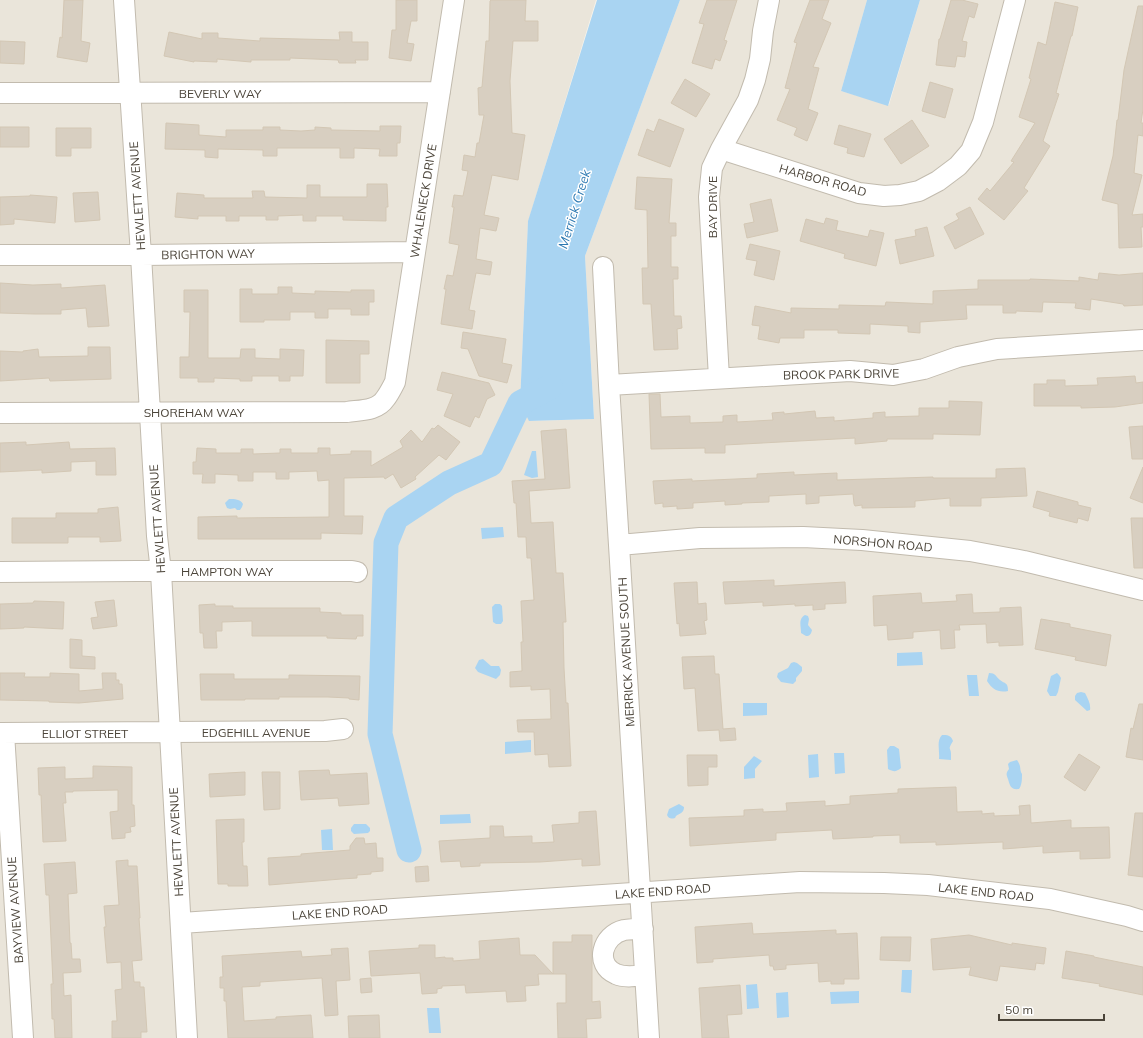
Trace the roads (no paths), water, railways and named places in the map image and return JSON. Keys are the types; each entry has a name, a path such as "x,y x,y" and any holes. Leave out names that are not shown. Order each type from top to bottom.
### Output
{"street":[{"name":"HEWLETT AVENUE","path":"124,0 141,255 157,536 161,572 187,1038"},
{"name":"WHALENECK DRIVE","path":"385,400 395,382 454,0"},
{"name":"BAY DRIVE","path":"719,378 709,197 712,168 748,100 755,80 760,59 763,31 769,0"},
{"name":"HARBOR ROAD","path":"721,149 859,192 884,196 900,195 919,191 938,181 958,166 971,151 983,122 1015,0"},
{"name":"BEVERLY WAY","path":"0,94 440,92"},
{"name":"BRIGHTON WAY","path":"0,255 415,252"},
{"name":"MERRICK AVENUE SOUTH","path":"603,267 649,1038"},
{"name":"BROOK PARK DRIVE","path":"609,385 850,371 893,375 924,369 958,357 998,350 1143,340"},
{"name":"SHOREHAM WAY","path":"0,413 347,412 370,409 379,405 385,400"},
{"name":"NORSHON ROAD","path":"619,546 700,538 803,537 862,540 970,551 1024,561 1143,590"},
{"name":"HAMPTON WAY","path":"0,572 357,572"},
{"name":"EDGEHILL AVENUE","path":"169,732 325,731 343,729"},
{"name":"ELLIOT STREET","path":"2,733 169,732"},
{"name":"BAYVIEW AVENUE","path":"2,733 23,1038"},
{"name":"LAKE END ROAD","path":"180,923 800,882 928,885 1050,899 1143,921"},
{"path":"643,929 623,930 610,937 604,946 603,958 607,967 616,974 635,976 645,975"}],"water":[{"name":"Merrick Creek","path":"597,0 680,0 585,256 594,419 529,421 520,403 528,221"},
{"path":"867,0 920,0 888,106 841,91"},
{"path":"532,451 536,451 538,477 532,478 524,475"},
{"path":"229,499 242,502 243,504 240,510 235,508 227,508 225,503"},
{"path":"503,527 504,537 482,539 481,528"},
{"path":"495,604 500,604 502,606 503,621 501,624 496,624 493,622 492,607"},
{"path":"805,615 808,616 808,625 812,630 807,636 801,633 800,625 801,619"},
{"path":"922,652 923,665 897,666 897,653"},
{"path":"483,659 491,666 499,666 501,670 500,675 496,679 478,672 475,668 479,660"},
{"path":"794,662 802,667 802,671 796,678 796,681 793,684 781,682 777,677 778,673 788,668 791,663"},
{"path":"989,673 994,674 1006,684 1008,691 998,691 991,686 987,681"},
{"path":"1057,673 1061,678 1058,692 1056,696 1050,696 1047,691 1051,676"},
{"path":"967,675 977,675 979,696 969,696"},
{"path":"1077,693 1085,693 1087,697 1090,704 1090,710 1087,711 1075,700"},
{"path":"743,703 767,703 767,715 743,716"},
{"path":"942,735 950,736 953,741 950,748 951,760 939,759 939,740"},
{"path":"531,740 531,752 505,754 505,742"},
{"path":"890,746 894,746 899,749 901,768 896,771 888,769 887,750"},
{"path":"834,753 844,753 845,773 835,774"},
{"path":"818,754 819,777 809,778 808,755"},
{"path":"754,756 762,761 755,769 755,778 744,779 744,767"},
{"path":"1017,760 1019,762 1022,774 1019,789 1010,786 1007,776 1009,769 1008,764"},
{"path":"679,804 684,807 683,812 675,818 669,818 667,815 669,809"},
{"path":"470,814 471,823 440,824 440,815"},
{"path":"354,824 366,824 370,828 370,831 368,833 354,834 351,831 351,828"},
{"path":"332,829 333,850 322,850 321,830"},
{"path":"902,970 912,970 911,993 901,992"},
{"path":"757,984 759,1008 747,1009 746,985"},
{"path":"859,991 859,1003 831,1004 830,992"},
{"path":"788,992 789,1017 777,1018 776,993"},
{"path":"427,1008 439,1008 441,1033 429,1033"}],"waterway":[{"path":"409,850 380,734 386,543 396,518 449,483 491,464 520,403 550,387"}]}
